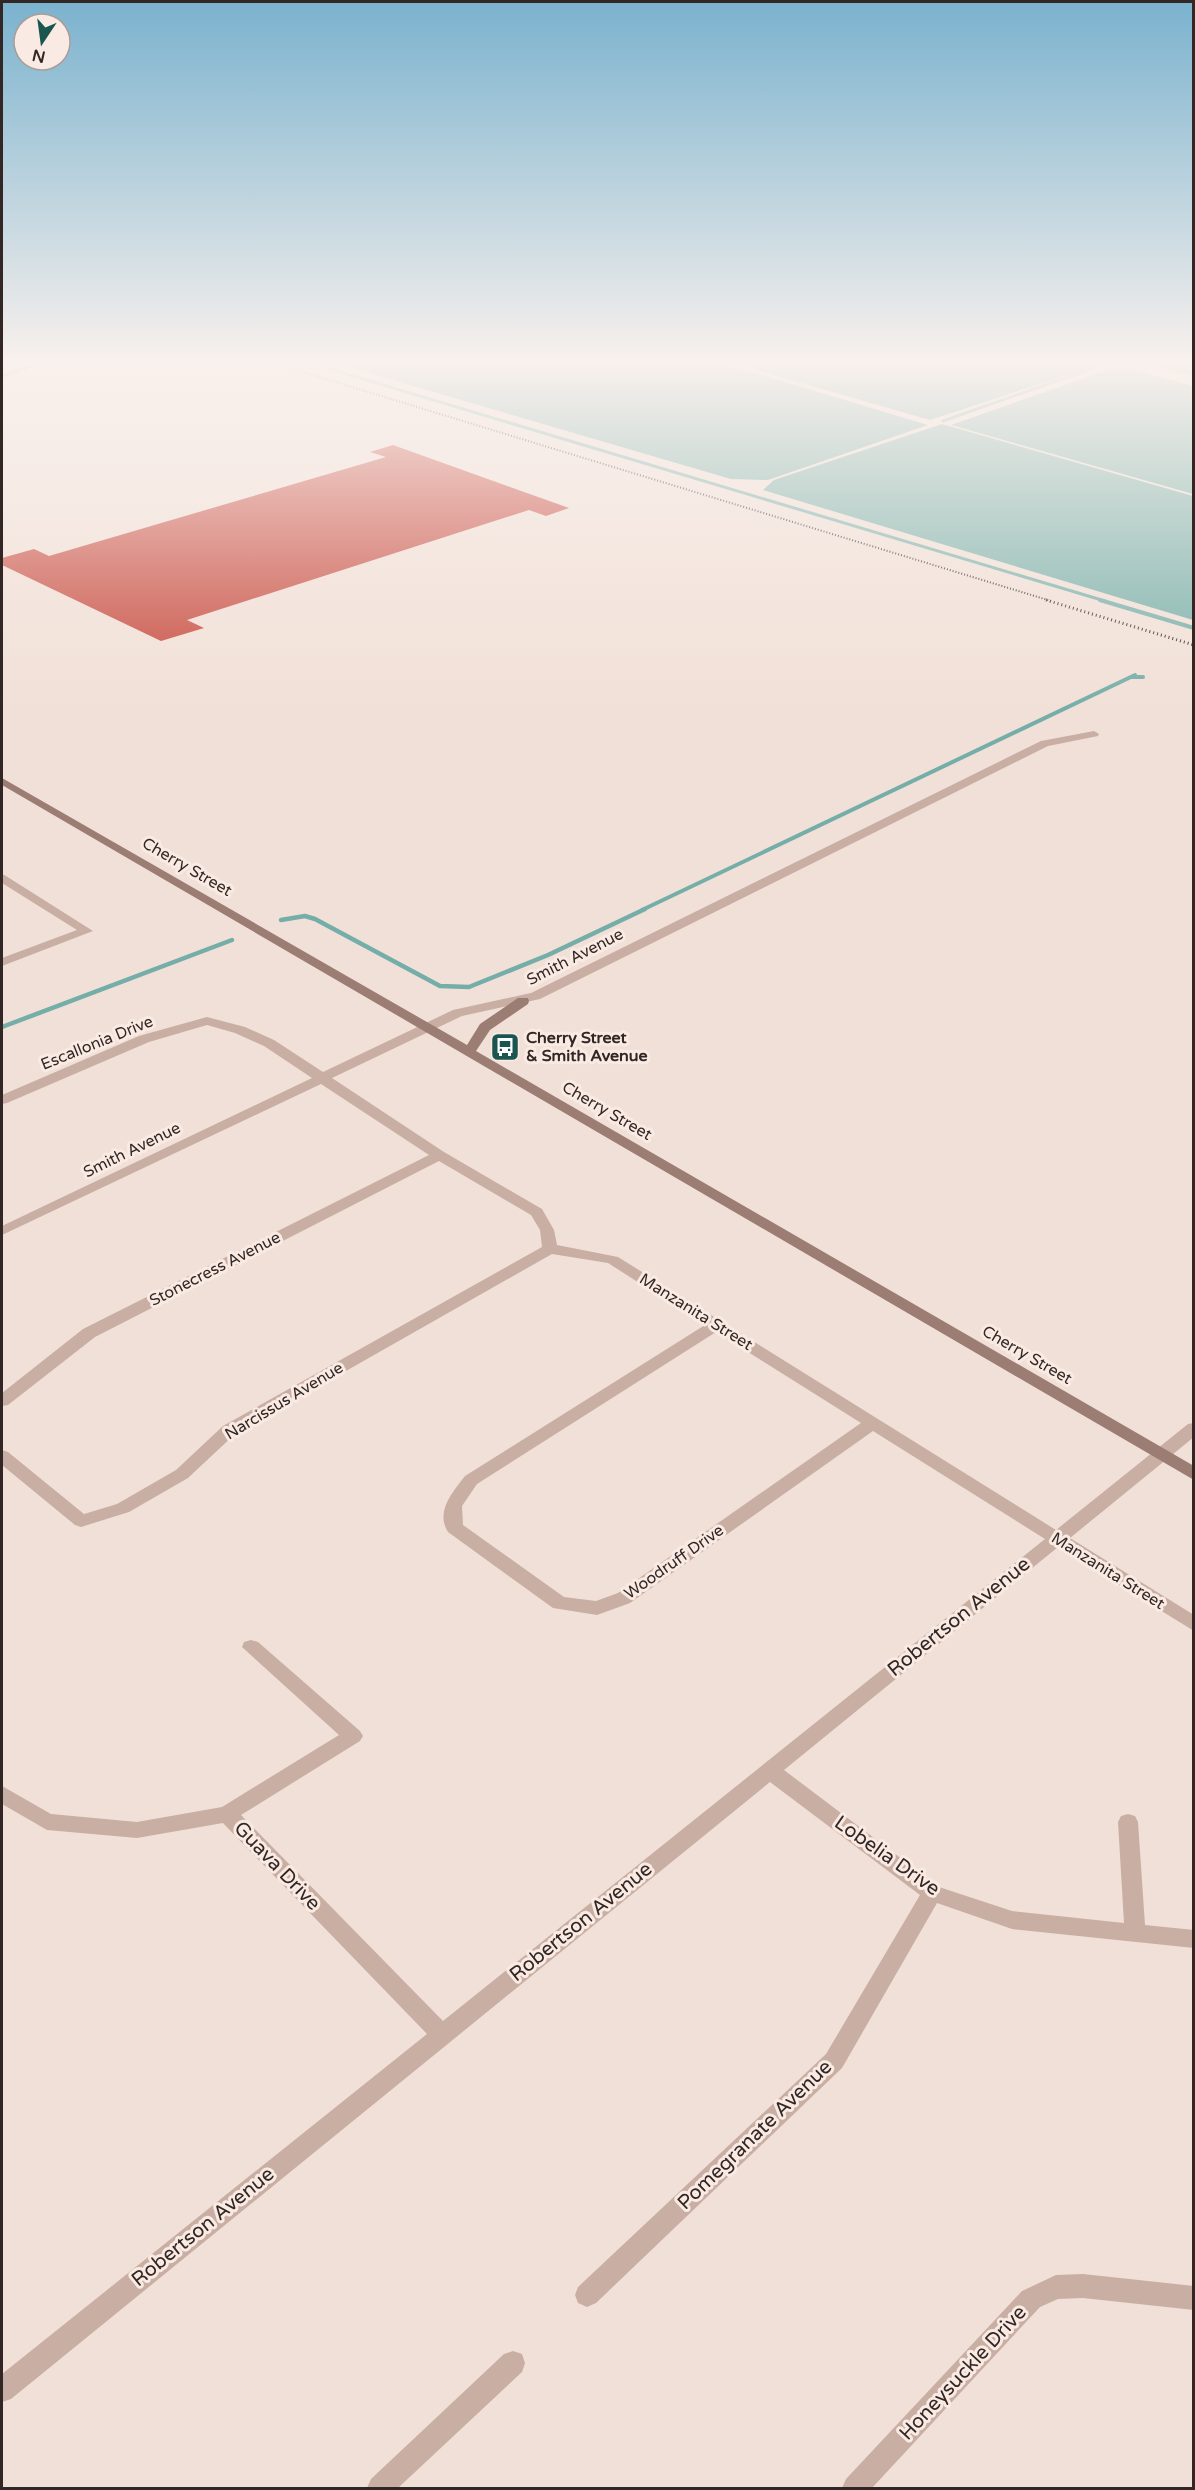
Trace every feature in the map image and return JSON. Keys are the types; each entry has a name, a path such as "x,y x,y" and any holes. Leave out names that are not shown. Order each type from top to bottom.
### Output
{"street":[{"name":"Smith Avenue","path":"2,1231 458,1013 523,1001 1045,743 1094,734"},
{"name":"Cherry Street","path":"2,781 1194,1474"},
{"path":"2,878 87,931 2,962"},
{"path":"469,1052 485,1027 523,1001"},
{"name":"Escallonia Drive","path":"2,1100 144,1039 207,1021 240,1030 269,1043 321,1077"},
{"path":"321,1077 439,1155 537,1212 547,1230 550,1240 549,1249"},
{"name":"Stonecress Avenue","path":"2,1401 89,1333 439,1155"},
{"name":"Manzanita Street","path":"549,1249 578,1252 613,1260 1194,1624"},
{"name":"Narcissus Avenue","path":"2,1456 81,1521 123,1508 182,1474 229,1430 549,1249"},
{"name":"Woodruff Drive","path":"716,1325 471,1480 453,1505 454,1528 559,1603 597,1608 624,1598 873,1423"},
{"name":"Robertson Avenue","path":"2,2390 1194,1428"},
{"path":"227,1814 354,1736 251,1647"},
{"name":"Lobelia Drive","path":"770,1771 932,1893 1012,1920 1194,1939"},
{"name":"Guava Drive","path":"2,1794 47,1822 58,1823 137,1830 227,1814 441,2035"},
{"path":"1128,1822 1135,1934"},
{"name":"Pomegranate Avenue","path":"588,2295 834,2061 932,1893"},
{"name":"Honeysuckle Drive","path":"855,2488 1031,2299 1056,2287 1083,2286 1194,2298"},
{"path":"380,2488 513,2363"}],"water":[{"path":"725,477 776,477 768,480"},
{"path":"782,477 1127,477 1193,496 1193,620 763,490 774,480"},
{"path":"1134,477 1193,477 1193,494"}],"building":[{"path":"317,477 483,477 569,508 546,516 529,510 187,620 204,628 161,641 2,565 2,558 34,549 49,556"}],"waterway":[{"path":"691,477 1105,601"},
{"path":"1100,600 1194,628"},
{"path":"642,910 1135,675"},
{"path":"1131,677 1143,677"},
{"path":"281,920 305,916 315,919 440,986 469,987 548,955 645,909"},
{"path":"2,1027 232,940"}],"railway":[{"path":"647,477 1051,601"},
{"path":"1046,600 1194,645"}],"place":[{"name":"Cherry Street & Smith Avenue","path":"505,1047"}]}
